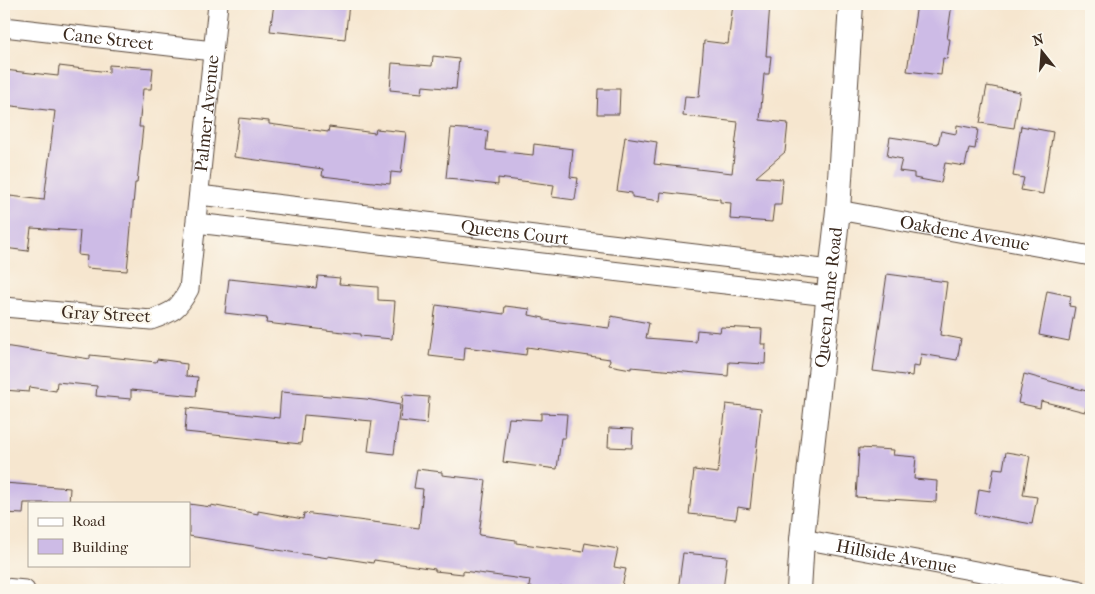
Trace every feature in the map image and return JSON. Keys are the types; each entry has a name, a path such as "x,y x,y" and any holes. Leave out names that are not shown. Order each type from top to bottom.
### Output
{"street":[{"name":"Palmer Avenue","path":"196,223 218,4"},
{"name":"Queen Anne Road","path":"799,590 802,538 838,210 851,4"},
{"name":"Cane Street","path":"4,27 213,51"},
{"name":"Queens Court","path":"199,195 831,270"},
{"name":"Oakdene Avenue","path":"838,210 1091,256"},
{"name":"Queens Court","path":"196,223 828,296"},
{"name":"Gray Street","path":"4,307 151,320 171,313 182,303 189,289 196,223"},
{"name":"Hillside Avenue","path":"802,538 1079,590"},
{"path":"4,588 25,590"}],"building":[{"path":"274,4 349,4 345,39 270,31"},
{"path":"733,4 770,4 766,56 771,56 769,74 764,74 760,120 788,123 785,152 756,177 783,179 781,205 774,205 772,222 730,219 731,203 720,202 720,199 661,192 660,201 632,197 632,193 617,191 625,137 657,142 654,164 732,173 738,122 683,116 685,96 699,97 704,41 728,44"},
{"path":"917,4 952,4 947,39 950,39 947,59 943,58 941,75 907,71"},
{"path":"433,56 459,59 456,89 423,86 422,93 390,90 392,63 432,66"},
{"path":"109,65 153,68 151,89 143,89 139,127 143,127 137,183 135,183 127,271 86,268 87,256 78,255 80,231 31,228 28,251 4,248 4,208 8,208 10,196 44,200 55,111 4,105 4,70 58,76 59,66 109,72"},
{"path":"987,86 1020,92 1014,128 980,123"},
{"path":"598,89 620,89 619,114 597,114"},
{"path":"239,118 269,121 269,124 328,132 329,127 375,133 376,129 406,132 401,173 391,172 390,184 322,176 323,169 234,157"},
{"path":"957,125 978,129 975,149 969,148 965,166 945,163 941,183 914,178 914,173 899,171 902,159 887,156 890,137 938,144 941,131 956,134"},
{"path":"1021,126 1053,132 1043,194 1021,190 1024,178 1013,176"},
{"path":"451,128 488,131 486,150 533,155 534,144 573,149 570,177 578,178 575,200 552,197 554,185 498,178 498,185 446,178"},
{"path":"887,274 947,282 940,335 961,339 957,360 921,354 919,367 913,366 912,376 873,371"},
{"path":"318,276 340,278 339,284 378,287 378,300 395,301 392,339 266,323 267,318 225,313 229,279 316,288"},
{"path":"1047,291 1071,296 1069,306 1075,307 1069,341 1039,335"},
{"path":"436,305 504,314 505,306 530,309 529,315 544,318 544,320 609,328 611,316 649,323 646,338 696,342 697,330 720,332 721,327 762,329 761,344 766,344 765,364 729,362 728,376 631,367 631,369 609,365 610,359 527,347 526,355 465,347 464,360 429,356"},
{"path":"4,346 90,359 90,355 156,362 157,359 187,364 186,376 198,377 196,396 131,390 131,399 96,396 97,386 57,382 56,391 30,387 29,392 4,390"},
{"path":"1024,374 1090,392 1085,412 1041,401 1040,408 1018,403"},
{"path":"281,392 366,399 400,405 394,454 368,451 372,421 304,415 301,444 185,432 187,408 279,418"},
{"path":"403,395 429,397 427,424 400,421"},
{"path":"726,404 761,408 750,509 738,507 736,519 689,514 694,470 718,473"},
{"path":"541,413 567,414 565,438 561,438 557,469 503,462 509,418 541,420"},
{"path":"609,428 633,429 632,448 608,447"},
{"path":"859,448 894,450 893,455 916,457 914,479 937,481 936,502 856,497"},
{"path":"1006,452 1030,456 1023,495 1037,497 1032,524 975,514 979,489 990,491 994,468 1003,469"},
{"path":"417,469 442,472 442,475 486,480 479,535 516,540 516,543 583,552 585,543 618,549 614,567 626,569 621,590 581,590 560,586 560,590 555,590 529,587 530,580 463,571 463,574 435,571 435,569 374,560 373,563 328,556 328,558 190,536 190,504 211,507 211,505 258,514 258,511 303,519 304,513 419,528 423,489 414,488"},
{"path":"4,483 70,488 69,502 28,502 24,503 23,514 4,513"},
{"path":"683,553 727,557 723,590 678,590"}]}
